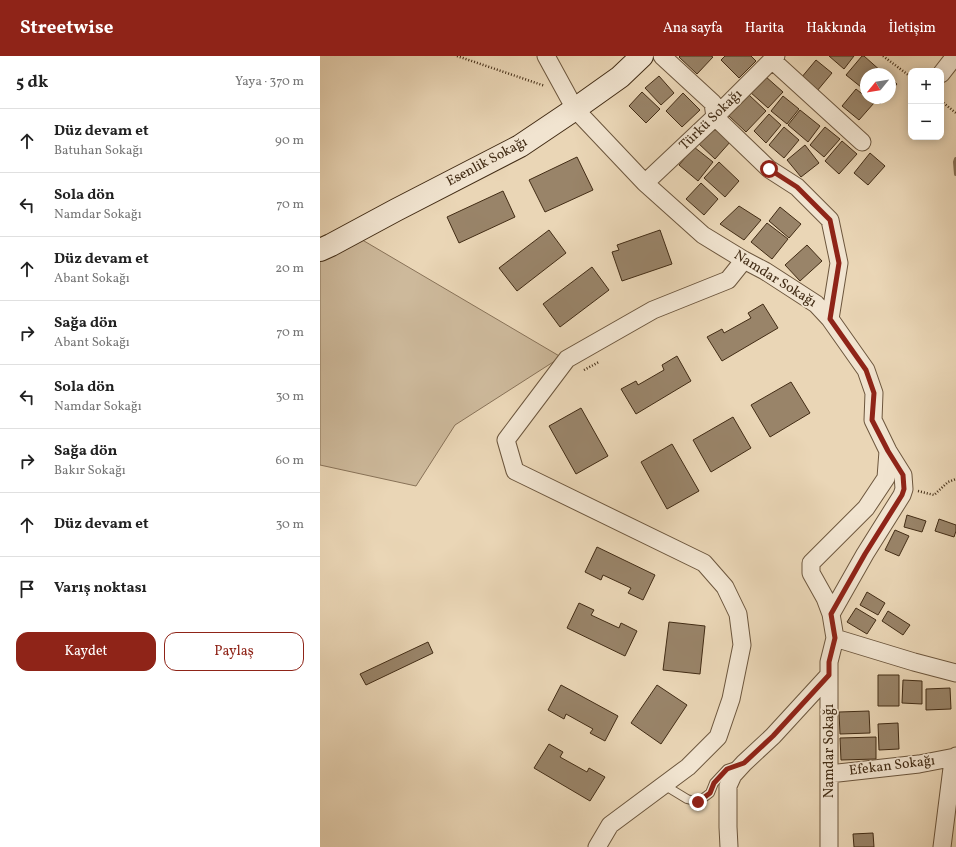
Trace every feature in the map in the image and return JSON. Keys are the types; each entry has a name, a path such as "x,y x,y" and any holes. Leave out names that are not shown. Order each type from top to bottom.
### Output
{"street":[{"name":"Namdar Sokağı","path":"546,56 571,101 645,183 703,234 744,260 765,270 816,304 830,319 866,370 874,393 872,420 888,451 886,478 866,508 811,563 811,573 825,598 831,614 835,638 829,662 830,847"},
{"name":"Esenlik Sokağı","path":"320,250 331,246 396,210 520,146 571,101 620,77 642,56"},
{"path":"662,56 713,103 715,117 769,169 797,187 830,220 839,263 830,319"},
{"path":"944,70 955,56"},
{"path":"774,58 862,142"},
{"name":"Türkü Sokağı","path":"645,183 715,117 774,58"},
{"path":"597,847 610,825 688,767 718,737 731,699 742,645 738,614 726,586 704,563 515,471 506,440 567,359 653,310 728,280 744,260"},
{"path":"831,614 865,554 902,495 904,489 903,475 888,451"},
{"path":"835,638 956,673"},
{"path":"729,847 728,786 733,775 773,736 829,675"},
{"path":"942,847 952,768 956,756"},
{"name":"Efekan Sokağı","path":"829,774 920,764 956,756"}],"lane":[{"path":"664,785 687,799 698,802 710,793 714,783 727,769 744,763"}],"path":[{"path":"457,56 571,101"},
{"path":"883,56 908,76"},
{"path":"944,103 956,113"},
{"path":"584,370 598,362"},
{"path":"904,489 934,495 948,482 956,479"}],"shaded area":[{"path":"359,238 561,357 455,425 416,486 320,465 320,258"}],"building":[{"path":"725,56 751,56 756,61 739,78 721,60"},
{"path":"829,56 854,56 844,69"},
{"path":"862,56 864,56 878,68 860,68 860,86 846,75"},
{"path":"679,57 713,57 697,74"},
{"path":"816,60 832,73 817,91 801,78"},
{"path":"659,76 674,93 661,105 645,88"},
{"path":"765,76 783,92 768,108 750,92"},
{"path":"856,89 860,92 860,104 873,104 859,120 842,106"},
{"path":"642,92 660,109 646,123 629,106"},
{"path":"683,93 700,110 682,127 666,111"},
{"path":"749,95 766,111 746,132 728,115"},
{"path":"783,96 799,109 787,124 771,111"},
{"path":"800,110 820,126 808,142 788,125"},
{"path":"769,114 781,125 766,143 754,131"},
{"path":"714,125 731,141 715,159 698,143"},
{"path":"784,127 799,140 784,158 769,145"},
{"path":"825,127 840,139 824,157 810,145"},
{"path":"842,141 857,154 839,174 825,161"},
{"path":"805,145 819,163 801,177 787,160"},
{"path":"694,147 713,162 698,181 679,165"},
{"path":"870,153 885,166 868,185 854,173"},
{"path":"577,157 593,190 545,212 529,180"},
{"path":"719,162 739,181 725,197 704,178"},
{"path":"701,183 718,199 704,215 686,199"},
{"path":"503,191 515,217 459,243 447,217"},
{"path":"739,206 761,220 744,240 720,224"},
{"path":"780,207 801,224 789,238 769,221"},
{"path":"767,223 788,239 772,259 751,242"},
{"path":"549,230 566,253 517,291 499,268"},
{"path":"660,230 672,264 622,281 612,252 619,250 617,245"},
{"path":"807,245 822,261 800,281 785,265"},
{"path":"592,267 609,290 560,327 543,304"},
{"path":"763,304 778,328 722,361 707,337 722,329 724,333 751,318 748,313"},
{"path":"677,356 691,381 636,414 621,389 636,381 638,385 664,370 662,365"},
{"path":"791,382 810,413 770,437 751,405"},
{"path":"581,408 608,456 576,474 549,426"},
{"path":"733,417 751,448 711,472 693,440"},
{"path":"672,444 699,491 667,509 641,462"},
{"path":"907,515 926,521 922,532 904,527"},
{"path":"939,519 956,525 954,537 935,531"},
{"path":"895,530 909,536 899,556 885,550"},
{"path":"597,547 655,575 643,600 628,593 631,588 603,575 601,580 585,572"},
{"path":"867,592 885,603 878,615 860,605"},
{"path":"579,603 594,610 591,615 619,628 621,623 637,631 625,656 567,628"},
{"path":"856,608 876,620 867,634 847,622"},
{"path":"888,611 910,625 903,635 882,621"},
{"path":"669,622 705,626 700,674 663,670"},
{"path":"428,642 433,653 366,685 360,674"},
{"path":"878,675 899,675 899,706 878,706"},
{"path":"903,680 922,681 922,704 902,703"},
{"path":"561,685 618,716 605,741 590,733 593,729 566,714 564,719 548,710"},
{"path":"657,685 687,705 661,744 631,723"},
{"path":"950,688 951,709 926,710 926,689"},
{"path":"869,711 870,733 840,734 839,712"},
{"path":"898,723 899,749 879,750 878,724"},
{"path":"876,737 876,759 841,760 840,738"},
{"path":"549,744 563,752 560,757 587,772 589,768 605,777 590,801 534,768"},
{"path":"873,833 874,847 854,847 853,834"}],"waterway":[{"path":"956,159 956,174"}],"route":[{"path":"698,802 710,793 714,783 727,769 744,763 773,736 829,675 829,662 835,638 831,614 865,554 902,495 904,489 903,475 888,451 872,420 874,393 866,370 830,319 839,263 830,220 797,187 769,169"}]}
